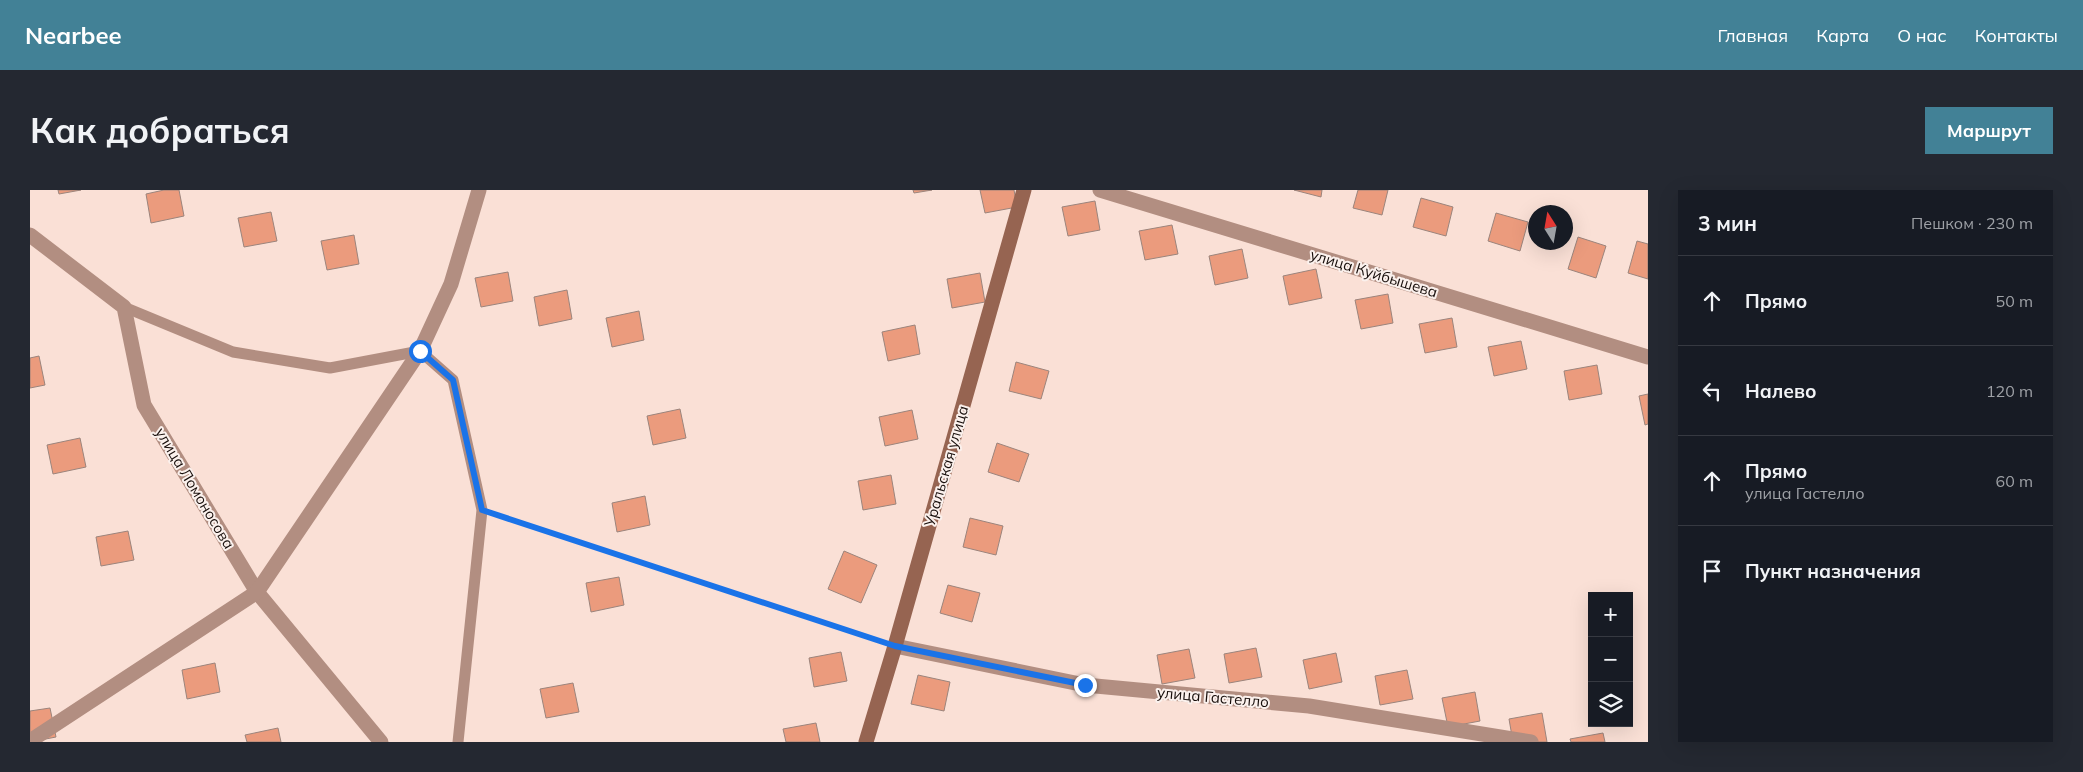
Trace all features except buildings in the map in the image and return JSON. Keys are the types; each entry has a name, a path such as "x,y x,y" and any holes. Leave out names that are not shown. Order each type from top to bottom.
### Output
{"street":[{"path":"30,740 257,592 420,351 450,284 479,190"},
{"name":"Уральская улица","path":"866,742 1024,190"},
{"name":"улица Куйбышева","path":"1100,190 1648,357"},
{"path":"30,234 124,307"},
{"name":"улица Ломоносова","path":"124,307 144,405 257,592 381,742"},
{"name":"улица Гастелло","path":"895,646 1085,685 1309,706 1531,742"}],"lane":[{"path":"124,307 233,352 330,368 420,351 453,380 482,510 458,742"}],"path":[{"path":"482,510 895,646"}],"route":[{"path":"420,351 453,380 482,510 895,646 1085,685"}]}
